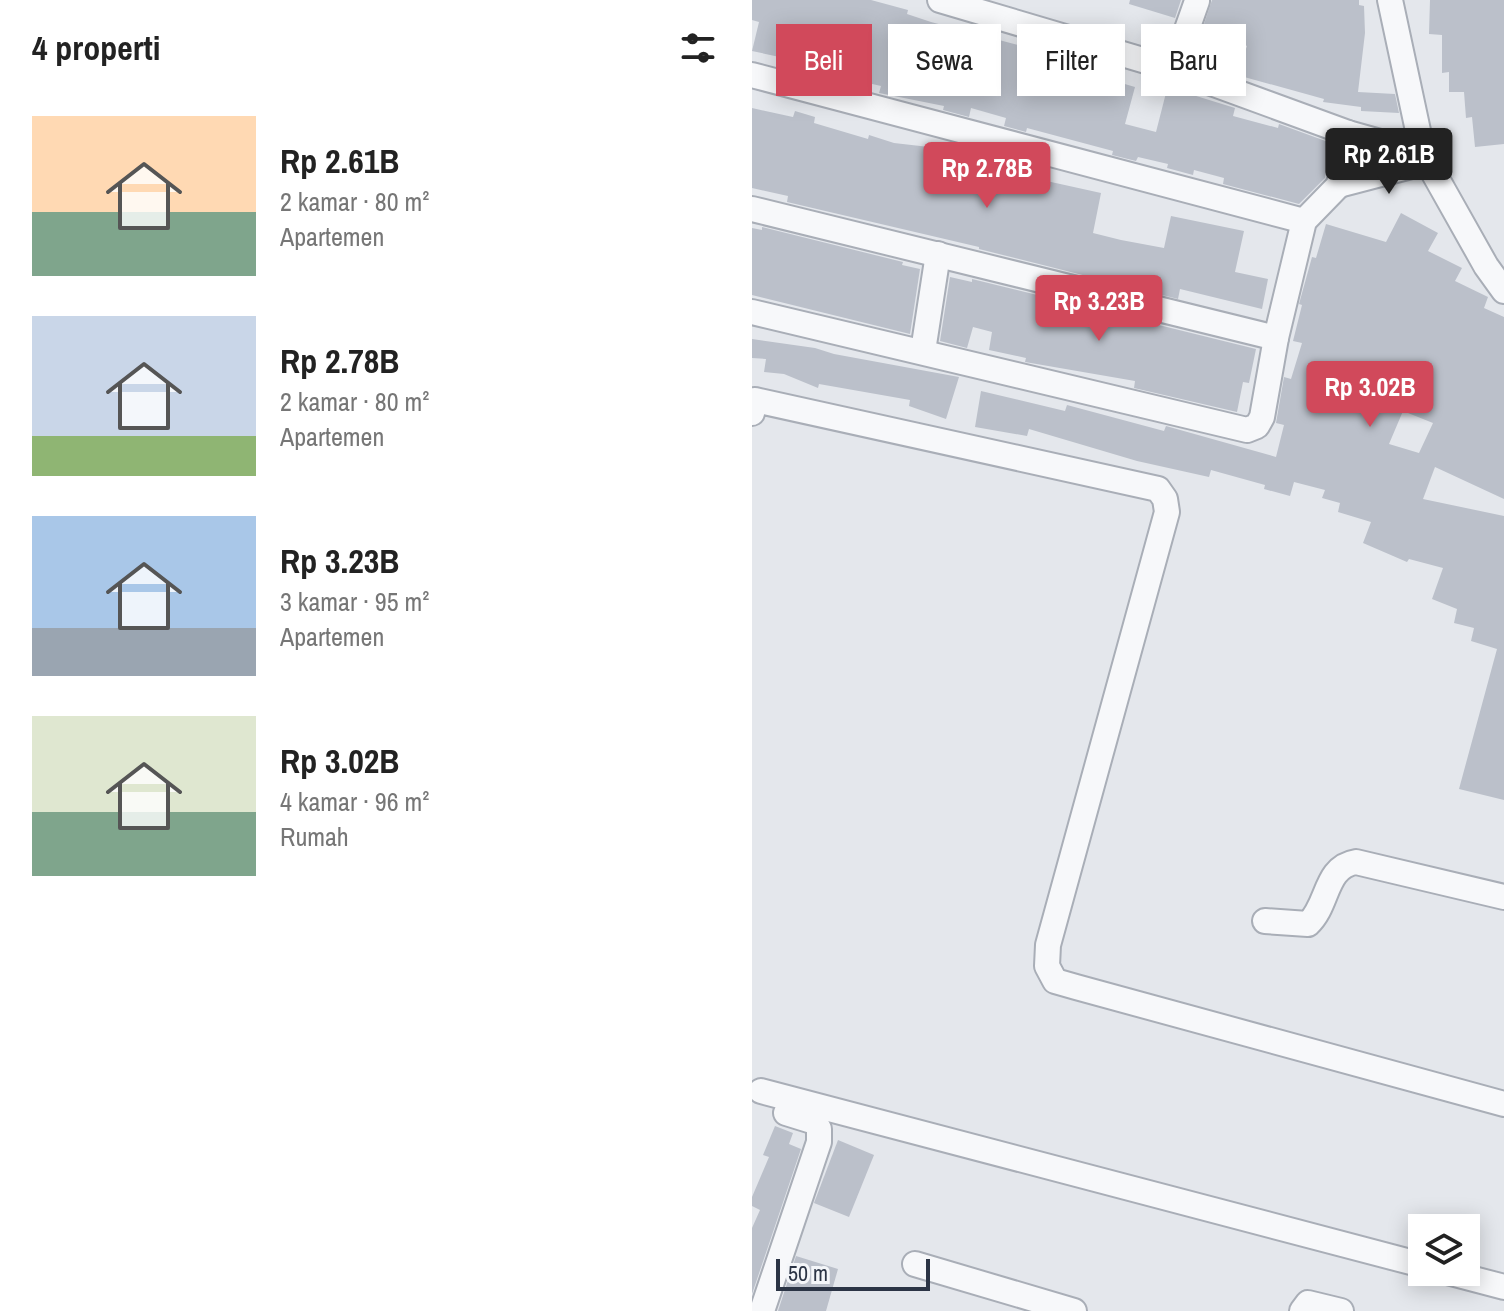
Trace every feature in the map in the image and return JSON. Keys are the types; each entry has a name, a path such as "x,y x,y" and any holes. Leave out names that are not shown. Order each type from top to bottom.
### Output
{"street":[{"path":"940,0 1141,60"},
{"path":"1390,0 1425,158 1486,266 1504,291"},
{"path":"1189,24 1197,1"},
{"path":"752,75 1304,221"},
{"path":"1246,96 1425,158"},
{"path":"1339,185 1348,133"},
{"path":"752,312 1247,430 1257,426 1262,417 1276,338 1304,221 1339,185 1425,158"},
{"path":"752,209 1276,338"},
{"path":"923,351 938,254"},
{"path":"753,404 1158,489 1165,499 1167,512 1048,945 1047,966 1055,981 1504,1104"},
{"path":"1265,921 1308,924 1336,870 1356,862 1504,897"},
{"path":"757,1098 1408,1261"},
{"path":"757,1098 815,1122 819,1129 819,1142 762,1311"},
{"path":"915,1264 1074,1311"},
{"path":"1480,1281 1504,1287"},
{"path":"1302,1311 1308,1303 1341,1311"}],"building":[{"path":"752,0 871,0 908,10 907,14 939,24 888,24 888,95 879,93 881,86 872,84 872,24 776,24 776,56 752,51 759,22 752,20"},
{"path":"1130,0 1181,0 1175,18 1129,4"},
{"path":"1212,0 1359,0 1359,5 1364,6 1365,33 1358,92 1395,94 1399,113 1361,111 1361,107 1323,102 1324,99 1246,77 1246,24 1204,24"},
{"path":"1430,0 1504,0 1504,144 1475,147 1472,117 1466,118 1464,92 1449,92 1449,72 1442,73 1442,35 1429,34"},
{"path":"1001,40 1017,45 1017,96 1125,96 1125,84 1135,87 1125,124 1156,132 1165,96 1196,96 1235,108 1233,116 1278,128 1279,124 1331,143 1325,178 1299,204 1223,184 1224,178 1194,170 1193,175 1167,168 1168,164 1138,157 1136,161 1112,155 1113,151 1027,128 1026,132 1004,126 1006,118 971,108 969,117 943,110 944,106 894,96 1001,96"},
{"path":"752,108 793,117 795,111 815,117 814,123 868,139 869,135 894,143 929,147 955,155 955,158 1010,173 1101,193 1093,233 1121,240 1164,248 1171,216 1244,231 1235,272 1268,279 1262,309 1180,289 1178,299 979,247 787,202 788,196 752,188"},
{"path":"1401,213 1438,233 1428,251 1462,268 1455,281 1488,297 1484,308 1504,317 1504,499 1435,467 1423,499 1504,516 1504,800 1459,789 1497,649 1471,641 1474,628 1454,623 1457,609 1432,599 1443,568 1409,559 1407,562 1363,543 1371,522 1338,512 1340,503 1322,498 1325,490 1294,482 1290,496 1264,489 1265,485 1211,470 1209,477 1137,461 1029,429 1027,436 975,427 981,391 1065,411 1067,405 1164,431 1166,426 1276,457 1284,425 1276,423 1284,377 1291,379 1302,343 1293,341 1302,305 1299,304 1312,257 1316,258 1326,224 1386,242","holes":["1403,411 1433,423 1419,453 1389,444"]},
{"path":"762,227 920,269 910,334 752,295 752,228 762,230"},
{"path":"950,277 972,282 972,279 1256,349 1249,383 1243,382 1237,412 1134,388 1135,381 1025,362 1026,358 989,350 992,332 973,327 967,348 940,341"},
{"path":"752,339 815,348 959,377 946,419 909,406 910,400 819,384 818,388 784,374 764,372 766,359 752,358"},
{"path":"775,1126 793,1133 789,1144 801,1149 752,1294 752,1228 760,1210 752,1206 752,1197 769,1157 763,1155"},
{"path":"838,1140 874,1155 849,1217 814,1203"},
{"path":"796,1256 838,1269 826,1311 778,1311"}]}
